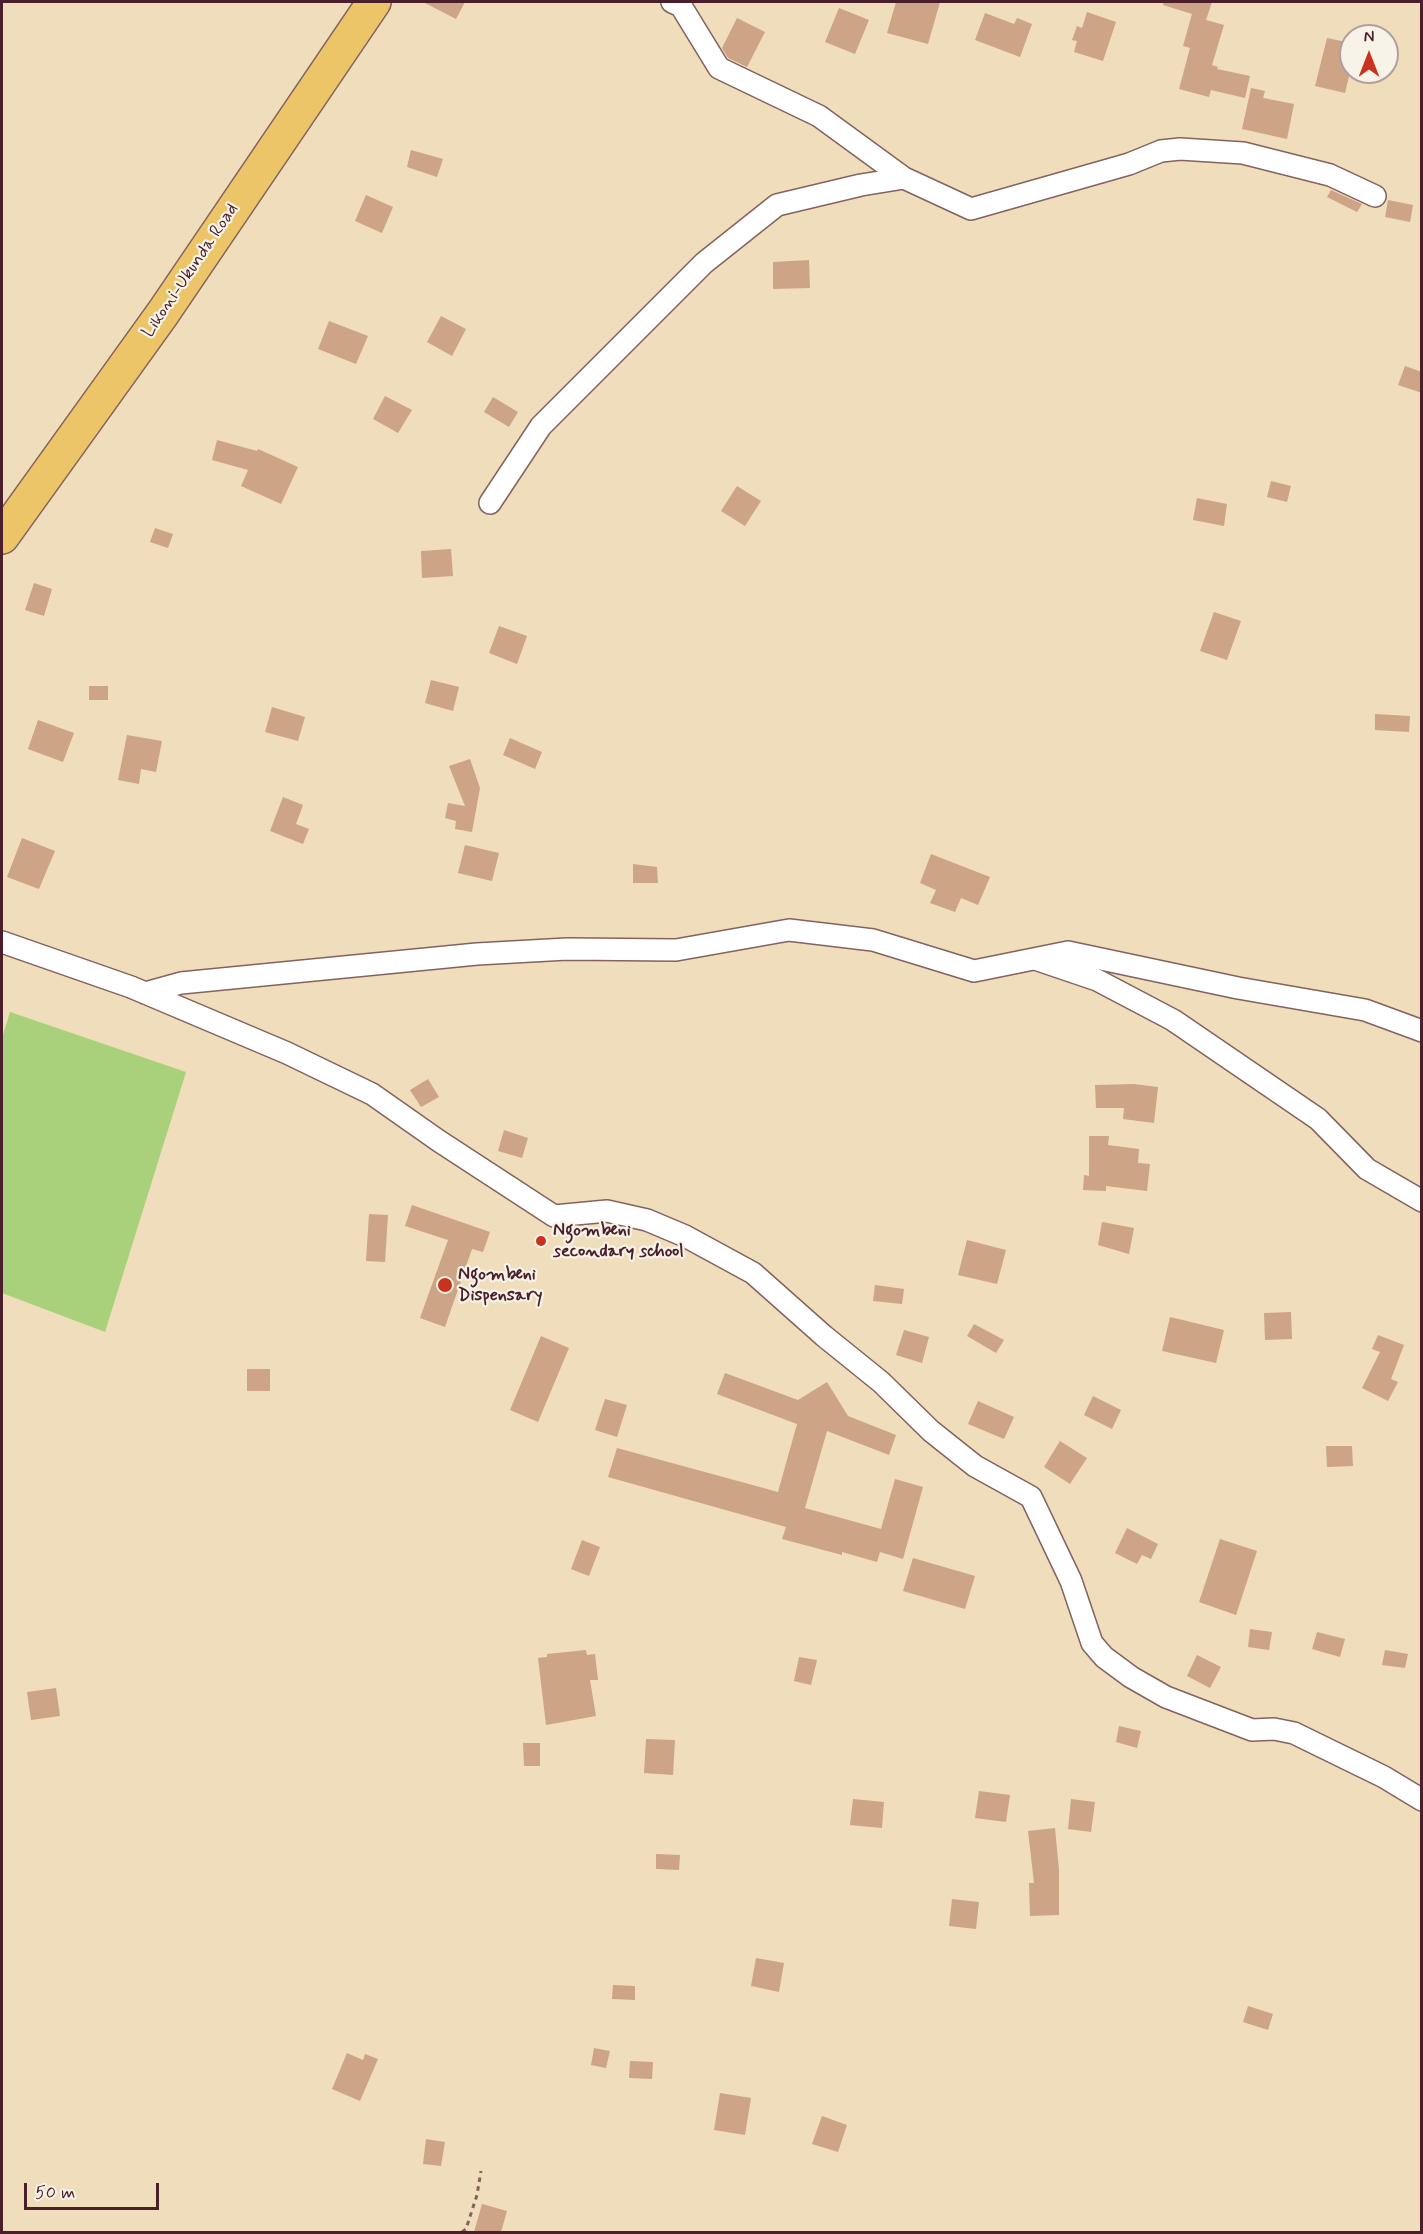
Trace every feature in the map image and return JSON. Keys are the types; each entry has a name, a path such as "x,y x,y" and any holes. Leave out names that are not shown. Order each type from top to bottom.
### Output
{"highway":[{"name":"Likoni-Ukunda Road","path":"2,537 163,313 374,2"}],"street":[{"path":"672,2 681,6 719,68 819,116 904,178 971,209 1129,164 1161,151 1180,149 1243,153 1330,175 1376,196"},
{"path":"490,503 541,426 704,263 777,205 861,185 904,178"},
{"path":"145,993 181,983 477,954 567,949 676,950 789,930 873,940 974,971 1068,952 1238,988 1365,1010 1422,1031"},
{"path":"2,942 145,993 287,1053 372,1094 448,1148 554,1216 607,1211 647,1220 685,1236 753,1273 824,1336 881,1382 931,1431 975,1466 1031,1497 1071,1581 1092,1643 1104,1657 1131,1677 1166,1697 1251,1730 1274,1729 1294,1733 1384,1777 1422,1800"},
{"path":"1034,959 1097,980 1173,1020 1318,1119 1367,1169 1422,1201"}],"path":[{"path":"462,2232 466,2229 477,2195 481,2171"}],"green space":[{"path":"10,1012 186,1072 105,1332 2,1293 2,1038"}],"building":[{"path":"423,2 465,2 456,19"},
{"path":"896,2 940,2 928,44 887,33"},
{"path":"1164,2 1212,2 1206,20 1224,25 1212,65 1218,67 1217,69 1250,76 1245,98 1211,90 1209,97 1179,89 1190,48 1183,46 1192,14 1163,5"},
{"path":"839,8 869,20 855,54 825,42"},
{"path":"1087,12 1116,22 1103,61 1074,52 1077,41 1072,40 1077,26 1082,28"},
{"path":"985,13 1014,24 1017,18 1032,24 1020,57 975,40"},
{"path":"737,18 765,32 747,67 728,58 722,48"},
{"path":"1327,38 1339,40 1339,84 1347,84 1345,93 1315,86"},
{"path":"1251,88 1265,91 1263,98 1294,104 1287,139 1242,129"},
{"path":"411,150 443,159 437,177 407,167"},
{"path":"1331,190 1362,204 1357,212 1327,197"},
{"path":"366,195 393,207 382,233 355,221"},
{"path":"1388,200 1413,205 1410,222 1385,217"},
{"path":"809,260 810,288 773,289 773,262"},
{"path":"441,316 466,329 452,356 427,342"},
{"path":"329,321 368,336 356,364 318,349"},
{"path":"1405,366 1422,372 1422,393 1398,385"},
{"path":"385,396 412,410 398,433 373,419"},
{"path":"493,397 518,412 509,427 484,412"},
{"path":"217,440 257,451 258,449 298,467 281,504 241,486 248,470 212,460"},
{"path":"1271,481 1291,486 1287,502 1267,497"},
{"path":"737,486 761,501 745,526 721,511"},
{"path":"1197,498 1227,504 1224,526 1193,520"},
{"path":"155,528 173,534 168,548 150,542"},
{"path":"451,549 453,576 422,578 421,551"},
{"path":"34,583 52,589 44,616 25,610"},
{"path":"1214,612 1241,621 1227,660 1200,651"},
{"path":"499,626 527,636 517,664 489,653"},
{"path":"431,680 459,687 453,711 425,703"},
{"path":"89,686 108,686 108,700 89,700"},
{"path":"272,707 305,717 298,741 265,732"},
{"path":"1375,714 1410,716 1409,732 1375,730"},
{"path":"38,720 74,733 63,762 28,749"},
{"path":"127,735 162,741 156,772 141,769 139,784 118,780"},
{"path":"510,738 542,752 535,769 503,755"},
{"path":"470,759 480,788 472,832 455,829 456,821 445,818 448,803 465,806 449,766"},
{"path":"283,797 303,805 296,824 309,829 303,844 270,831"},
{"path":"22,838 55,851 39,889 7,877"},
{"path":"465,845 499,853 492,881 458,873"},
{"path":"931,854 990,877 978,905 961,898 955,912 930,903 936,890 920,883"},
{"path":"633,864 657,867 658,883 633,883"},
{"path":"428,1079 439,1097 421,1107 410,1090"},
{"path":"1134,1084 1158,1087 1154,1123 1123,1119 1124,1108 1096,1108 1095,1085"},
{"path":"504,1130 528,1138 522,1158 498,1151"},
{"path":"1089,1136 1109,1136 1108,1145 1139,1149 1138,1163 1150,1164 1147,1191 1106,1186 1106,1191 1083,1190 1084,1175 1089,1176"},
{"name":"Ngombeni Dispensary","path":"412,1205 490,1232 483,1252 472,1249 445,1327 420,1318 448,1240 405,1226"},
{"path":"369,1214 388,1215 385,1262 366,1261"},
{"path":"1102,1222 1134,1228 1129,1254 1098,1245"},
{"path":"967,1240 1006,1250 997,1284 958,1275"},
{"path":"875,1285 904,1289 902,1304 873,1301"},
{"path":"1291,1312 1292,1339 1265,1340 1264,1313"},
{"path":"1170,1317 1224,1330 1216,1363 1162,1351"},
{"path":"974,1324 1004,1340 996,1353 967,1336"},
{"path":"904,1330 929,1337 922,1363 896,1355"},
{"path":"1378,1335 1404,1345 1391,1379 1398,1382 1388,1401 1362,1388 1380,1352 1372,1349"},
{"path":"541,1336 569,1348 538,1422 510,1410"},
{"path":"247,1369 270,1369 270,1391 247,1391"},
{"path":"725,1373 798,1400 827,1382 848,1416 896,1435 889,1455 827,1431 805,1508 881,1529 895,1479 923,1487 903,1559 880,1552 877,1562 782,1539 786,1527 608,1477 617,1448 778,1492 797,1424 717,1394"},
{"path":"1093,1396 1121,1410 1112,1429 1084,1415"},
{"path":"605,1399 627,1405 617,1437 595,1430"},
{"path":"978,1401 1014,1417 1004,1439 968,1424"},
{"path":"1060,1441 1087,1458 1070,1484 1044,1467"},
{"path":"1326,1446 1352,1446 1353,1466 1327,1467"},
{"path":"1127,1528 1158,1544 1151,1559 1142,1555 1137,1564 1115,1553"},
{"path":"1220,1539 1257,1551 1236,1615 1199,1602"},
{"path":"582,1540 600,1547 589,1576 571,1569"},
{"path":"913,1558 975,1576 965,1609 903,1591"},
{"path":"1250,1629 1272,1632 1269,1650 1248,1647"},
{"path":"1317,1632 1345,1639 1340,1657 1312,1649"},
{"path":"586,1650 587,1655 595,1654 598,1680 590,1680 596,1716 546,1725 538,1658 547,1657 547,1654"},
{"path":"1385,1650 1408,1654 1405,1668 1382,1665"},
{"path":"1197,1655 1221,1667 1210,1688 1187,1676"},
{"path":"799,1657 817,1660 811,1685 794,1681"},
{"path":"56,1688 60,1716 31,1720 27,1692"},
{"path":"1119,1726 1141,1731 1137,1748 1116,1742"},
{"path":"646,1739 675,1740 673,1775 644,1773"},
{"path":"523,1743 540,1743 540,1766 524,1766"},
{"path":"979,1791 1010,1795 1006,1822 975,1818"},
{"path":"853,1799 884,1802 882,1828 850,1825"},
{"path":"1071,1799 1095,1802 1091,1832 1068,1829"},
{"path":"1055,1828 1059,1870 1059,1915 1030,1916 1029,1883 1034,1883 1028,1831"},
{"path":"656,1854 680,1855 679,1870 656,1869"},
{"path":"952,1899 979,1902 976,1929 949,1926"},
{"path":"756,1958 784,1963 779,1992 751,1986"},
{"path":"613,1985 635,1986 635,2000 612,1999"},
{"path":"1248,2006 1273,2014 1268,2030 1243,2022"},
{"path":"594,2048 610,2051 606,2068 591,2065"},
{"path":"347,2053 363,2060 365,2054 378,2059 360,2101 332,2089"},
{"path":"630,2061 653,2062 652,2079 629,2078"},
{"path":"720,2093 751,2098 745,2135 714,2130"},
{"path":"822,2116 847,2125 838,2152 812,2144"},
{"path":"426,2139 445,2142 441,2166 423,2164"},
{"path":"482,2204 507,2211 501,2232 474,2232"}],"place":[{"name":"Ngombeni secondary school","path":"541,1241"},
{"name":"Ngombeni Dispensary","path":"445,1285"}]}
